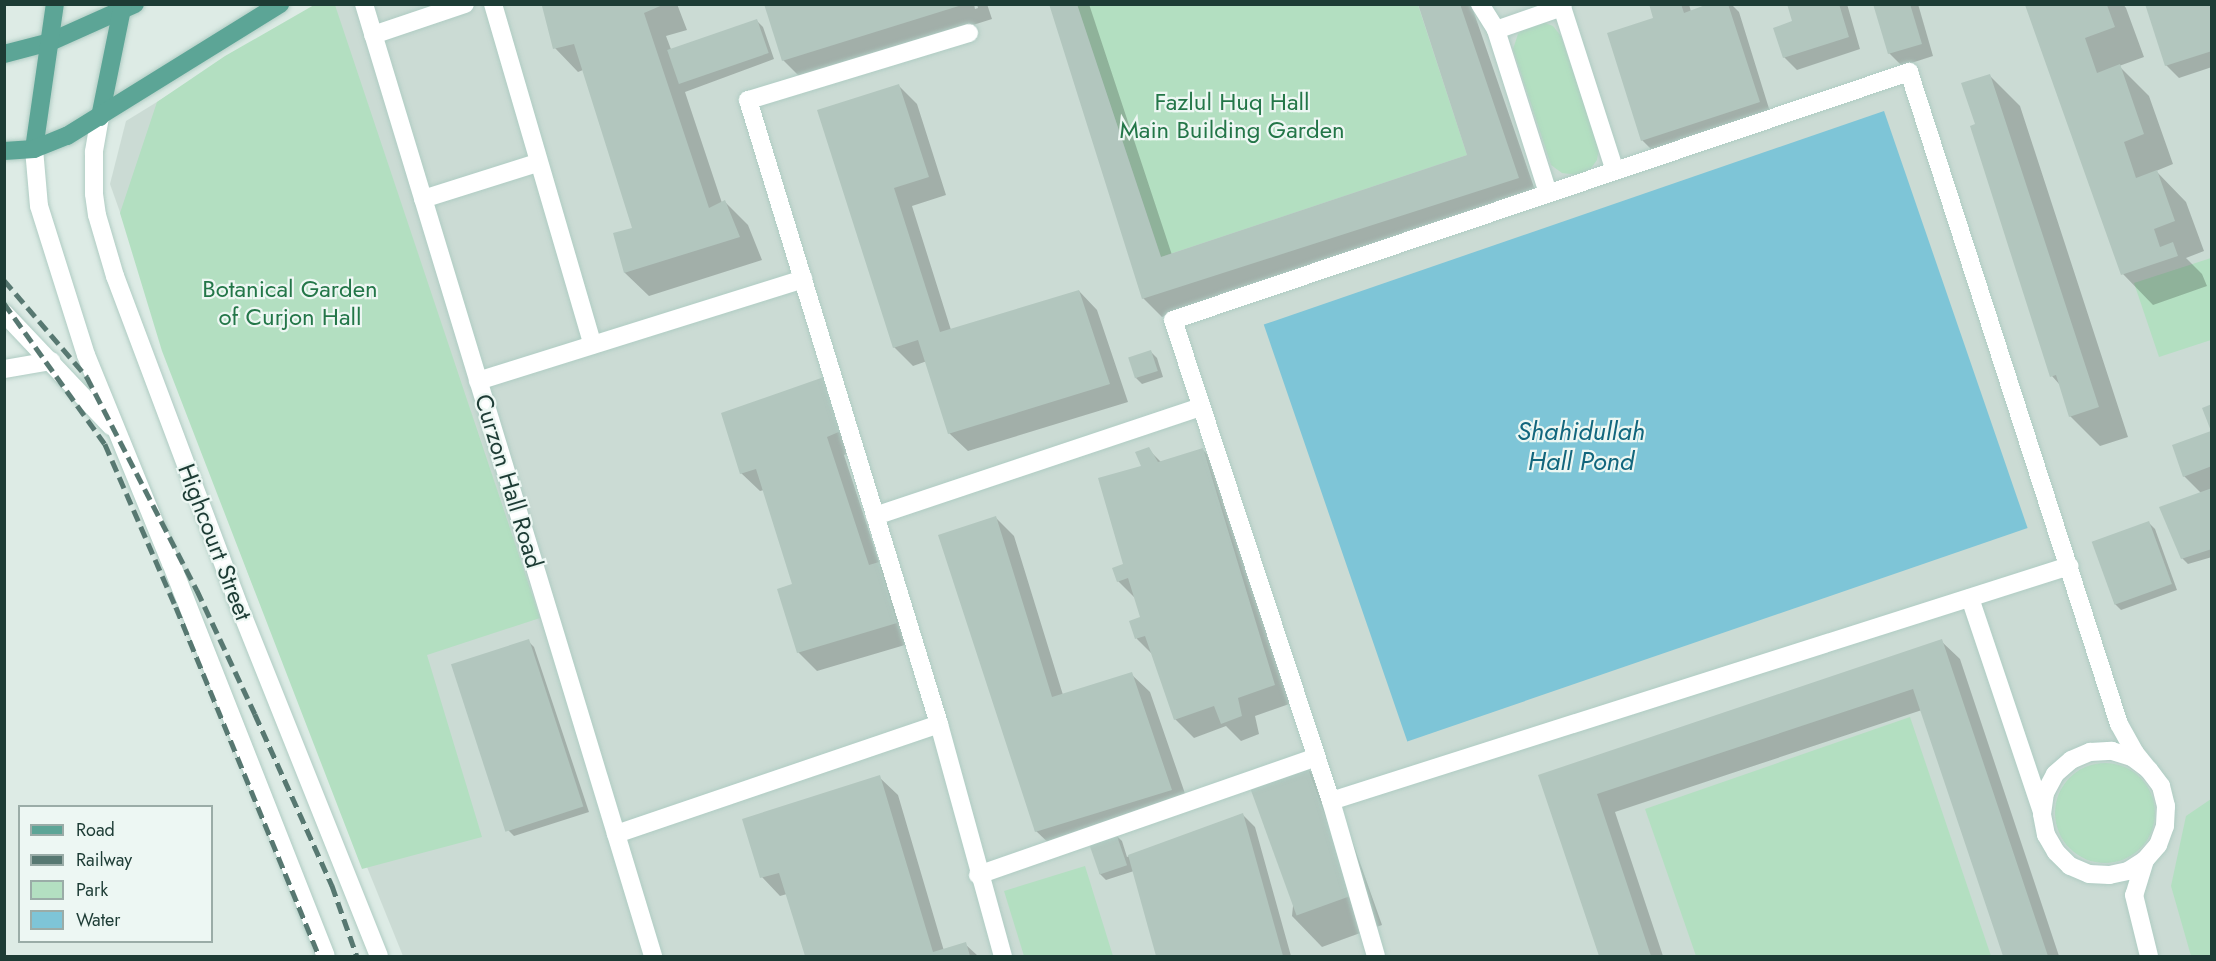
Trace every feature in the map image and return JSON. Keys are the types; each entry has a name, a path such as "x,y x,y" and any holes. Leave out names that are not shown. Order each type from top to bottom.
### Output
{"main road":[{"path":"34,149 55,4"},
{"path":"4,150 34,149 68,136 280,4"},
{"name":"Curzon Hall Road","path":"364,4 653,957"},
{"path":"373,35 465,4"},
{"path":"493,4 537,163 593,345"},
{"path":"1480,4 1496,30 1548,193"},
{"path":"4,54 50,42 127,6"},
{"path":"100,117 127,6"},
{"path":"1496,30 1562,6 1615,171"},
{"path":"969,33 748,100 939,724 978,875 1003,957"},
{"path":"1376,957 1331,801 1173,320 1909,72 2119,724 2161,786 2166,806 2165,826 2158,845 2145,860 2128,871 2109,875 2089,874 2070,866 2056,852 2046,835 2042,814 1970,598"},
{"name":"Highcourt Street","path":"100,117 94,152 94,194 97,216 115,276 235,596 379,957"},
{"name":"Highcourt Street","path":"34,149 39,206 59,276 86,355 326,957"},
{"path":"423,199 537,163"},
{"path":"478,381 802,279"},
{"path":"4,313 118,434"},
{"path":"4,369 51,361"},
{"path":"875,516 1200,406"},
{"path":"1331,801 2069,566"},
{"path":"616,834 939,724"},
{"path":"2042,814 2045,793 2055,774 2071,760 2090,752 2112,751 2132,757 2149,770"},
{"path":"978,875 1316,757"},
{"path":"2145,860 2134,895 2149,957"}],"shaded area":[{"path":"315,5 2211,5 2211,956 403,956 248,573 110,184 126,121"}],"green space":[{"name":"Botanical Garden of Curjon Hall","path":"314,5 335,5 540,618 427,655 482,837 362,869 162,351 120,213 157,102 225,56"},
{"name":"Fazlul Huq Hall Main Building Garden","path":"1077,5 1418,5 1467,155 1161,257"},
{"path":"1542,22 1553,26 1561,36 1599,148 1597,160 1589,171 1577,175 1562,173 1551,165 1513,49 1518,34 1528,24"},
{"path":"2211,258 2211,340 2159,357 2134,283"},
{"path":"1910,717 1991,956 1696,956 1645,809"},
{"path":"2105,763 2124,767 2140,778 2151,794 2155,813 2151,832 2140,848 2124,859 2105,863 2086,859 2070,848 2059,832 2055,813 2059,794 2070,778 2086,767"},
{"path":"2211,799 2211,956 2191,956 2171,886 2186,816"},
{"path":"1085,866 1113,956 1024,956 1004,891"}],"water":[{"name":"Shahidullah Hall Pond","path":"1884,111 2028,528 1407,742 1264,325"}],"building":[{"path":"547,4 665,4 644,13 709,208 725,200 740,237 624,273 613,233 632,228 574,44 553,49 542,6"},
{"path":"764,4 962,4 962,5 782,61"},
{"path":"1049,4 1077,4 1161,257 1467,155 1418,4 1460,4 1519,178 1142,299"},
{"path":"1649,4 1681,4 1684,13 1708,4 1728,4 1760,102 1641,141 1607,33 1653,18"},
{"path":"1787,4 1839,4 1849,37 1783,58 1773,28 1792,21"},
{"path":"1873,4 1910,4 1922,44 1888,54"},
{"path":"2145,4 2212,4 2212,51 2165,66"},
{"path":"2025,5 2107,5 2115,27 2085,38 2097,73 2120,64 2144,134 2124,142 2136,178 2157,170 2175,221 2154,229 2160,247 2173,242 2178,256 2121,275"},
{"path":"757,19 769,53 679,84 667,50"},
{"path":"1990,74 2099,407 2069,417 2056,375 2050,377 1970,126 1975,124 1961,83"},
{"path":"899,84 929,177 894,188 940,332 1079,290 1110,384 948,434 918,340 893,348 817,110"},
{"path":"1151,350 1158,371 1135,378 1128,357"},
{"path":"824,377 841,431 827,437 869,565 879,562 897,623 797,653 777,589 792,584 756,469 740,474 721,413"},
{"path":"2212,404 2212,466 2183,477 2172,445 2211,431 2202,408"},
{"path":"1149,447 1158,462 1203,448 1275,685 1238,698 1242,716 1221,724 1214,706 1174,720 1145,636 1135,639 1129,621 1140,617 1128,578 1117,582 1112,568 1123,564 1098,478 1141,466 1135,452"},
{"path":"2212,488 2212,549 2181,559 2159,507"},
{"path":"996,516 1052,697 1132,672 1172,790 1035,832 938,535"},
{"path":"2149,521 2172,584 2115,605 2092,542"},
{"path":"529,639 583,806 505,832 451,664"},
{"path":"1942,639 2048,956 2003,956 1913,689 1597,794 1651,956 1599,956 1538,775"},
{"path":"1307,766 1354,895 1297,916 1250,787"},
{"path":"880,775 933,952 966,942 970,956 805,956 779,873 760,878 742,819"},
{"path":"1243,813 1283,956 1156,956 1128,855"},
{"path":"1116,833 1127,865 1100,875 1089,842"}],"railway":[{"path":"4,280 87,377 197,590 255,714 332,885 357,956"},
{"path":"4,303 105,444 176,607 319,956"}]}
